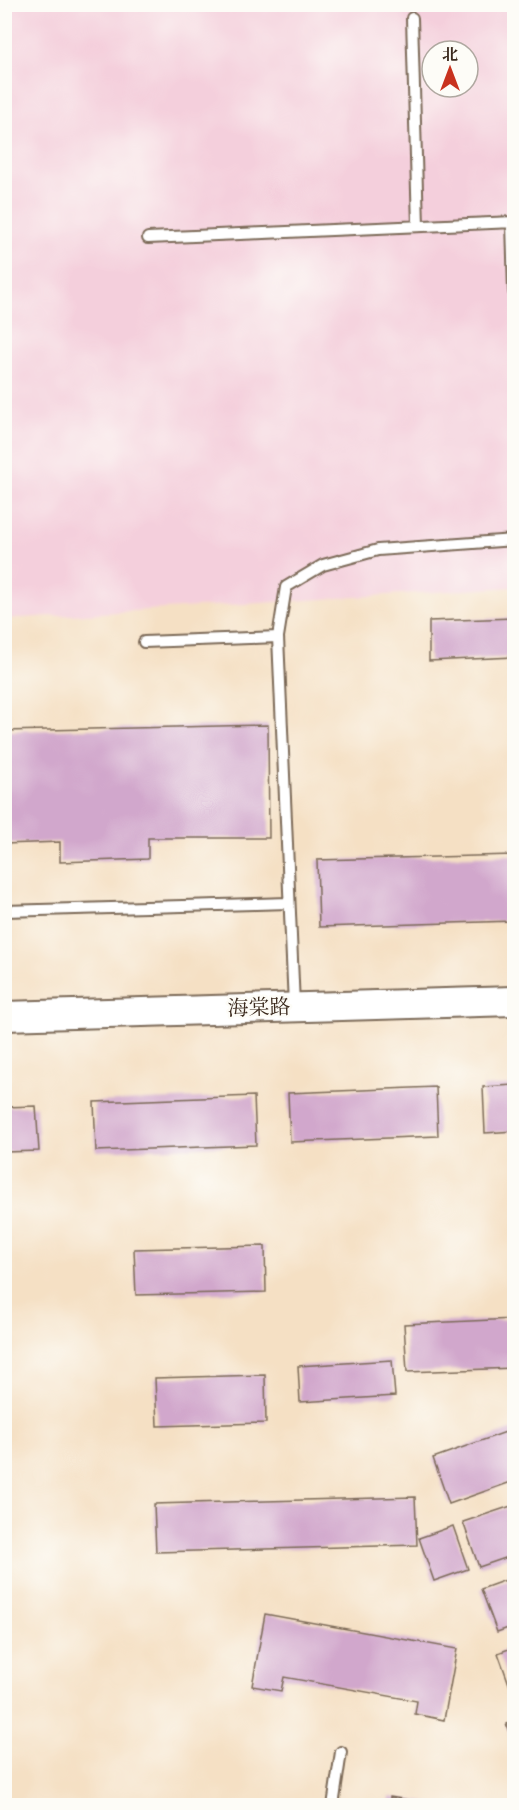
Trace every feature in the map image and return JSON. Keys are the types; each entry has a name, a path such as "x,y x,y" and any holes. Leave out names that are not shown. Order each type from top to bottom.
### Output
{"street":[{"name":"海棠路","path":"4,1016 514,1000"}],"lane":[{"path":"412,18 418,226"},
{"path":"148,238 513,222 514,292"},
{"path":"294,1007 278,637 286,587 323,565 378,550 514,540"},
{"path":"144,642 278,637"},
{"path":"4,910 289,903"},
{"path":"333,1806 341,1752"}],"shaded area":[{"path":"5,5 514,5 514,587 5,619"}],"building":[{"path":"514,618 514,657 429,661 429,621"},
{"path":"268,725 269,838 148,838 148,859 60,862 60,842 4,844 4,731"},
{"path":"514,855 514,921 319,927 317,860"},
{"path":"514,1085 514,1131 485,1133 483,1087"},
{"path":"436,1087 438,1136 290,1142 288,1093"},
{"path":"254,1096 256,1145 96,1151 94,1102"},
{"path":"36,1106 39,1151 4,1152 4,1107"},
{"path":"265,1246 266,1292 136,1295 134,1249"},
{"path":"514,1319 514,1368 407,1372 404,1324"},
{"path":"392,1360 395,1396 300,1402 298,1366"},
{"path":"265,1375 266,1423 157,1426 155,1378"},
{"path":"514,1429 514,1481 449,1504 433,1458"},
{"path":"415,1497 417,1545 156,1552 154,1504"},
{"path":"514,1505 514,1555 479,1567 463,1522"},
{"path":"453,1526 468,1569 434,1581 419,1538"},
{"path":"514,1577 514,1626 497,1632 481,1589"},
{"path":"265,1614 457,1649 444,1720 415,1714 417,1701 284,1677 281,1691 252,1686"},
{"path":"514,1647 514,1698 498,1653"},
{"path":"514,1721 514,1747 506,1724"},
{"path":"390,1797 434,1804 434,1806 389,1806"}]}
